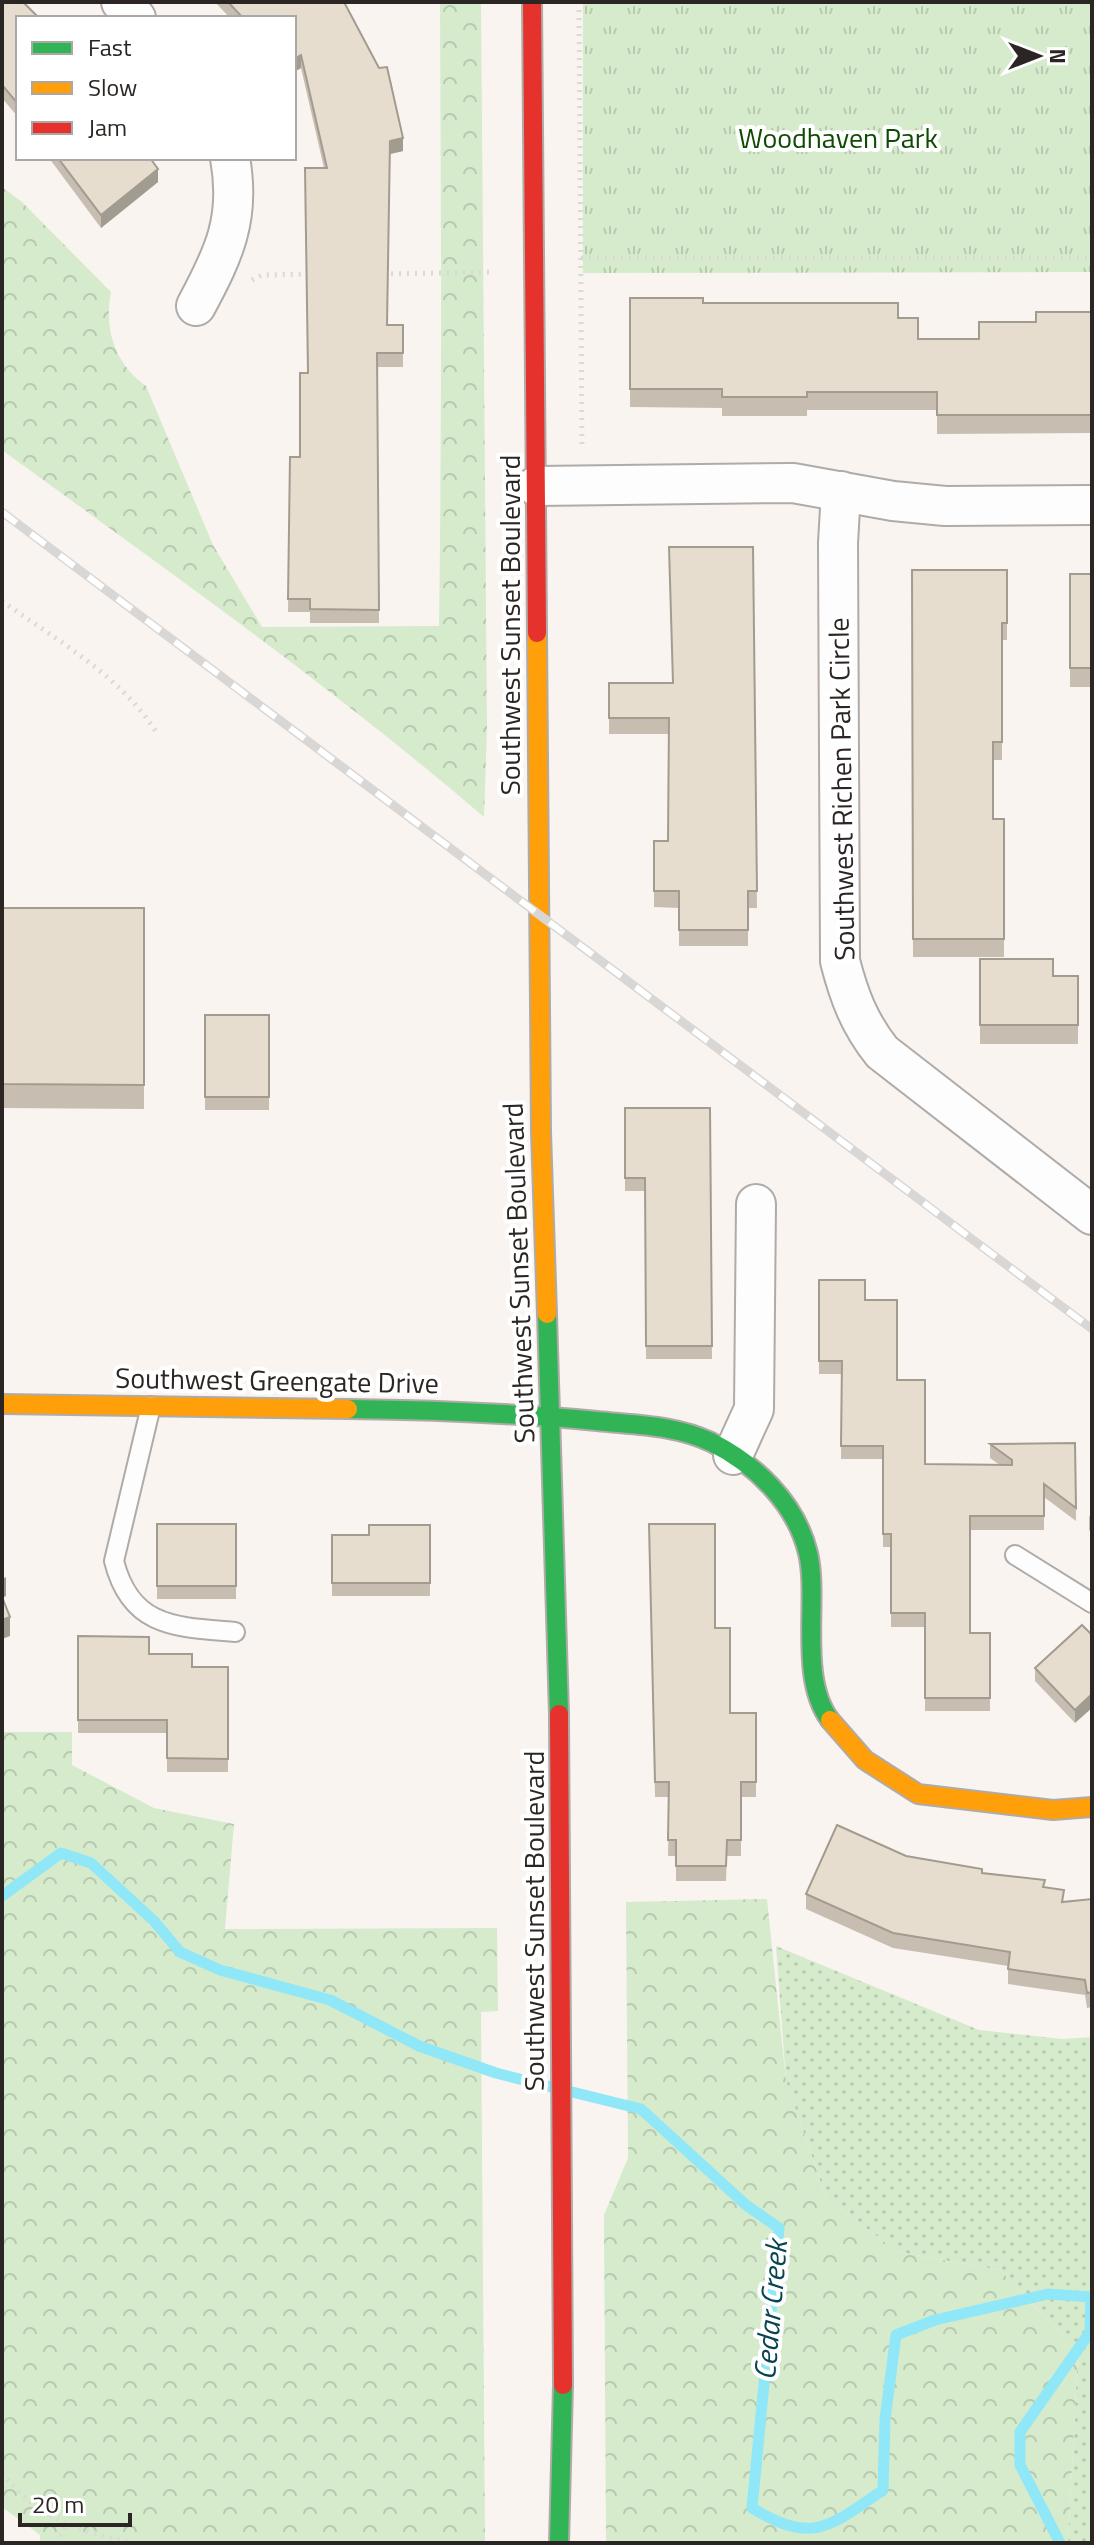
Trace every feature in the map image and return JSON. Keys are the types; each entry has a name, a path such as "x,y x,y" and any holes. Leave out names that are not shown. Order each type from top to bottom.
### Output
{"main road":[{"name":"Southwest Sunset Boulevard","path":"532,2 541,1132 559,1683 564,2361 559,2543"},
{"name":"Southwest Greengate Drive","path":"2,1404 495,1411 672,1428 709,1441 753,1466 787,1506 808,1553 812,1665 827,1716 865,1760 918,1794 1053,1810 1092,1807"}],"street":[{"path":"196,306 222,258 235,215 230,160"},
{"path":"536,486 793,483 945,506 1092,505"},
{"name":"Southwest Richen Park Circle","path":"841,491 838,543 840,961 849,998 863,1029 882,1052 1092,1215"},
{"path":"733,1455 754,1409 756,1204"}],"lane":[{"path":"151,1406 114,1561 120,1583 142,1614 175,1627 235,1632"},
{"path":"1015,1555 1092,1603"}],"path":[{"path":"579,2 582,446"},
{"path":"581,258 1092,258"},
{"path":"370,274 494,272"},
{"path":"249,281 262,275 324,274"},
{"path":"2,601 97,670 143,711 156,732"},
{"path":"2,2473 19,2495 66,2526 133,2543"},
{"path":"56,2543 66,2526"}],"green space":[{"path":"440,2 481,2 487,728 484,817 307,674 2,450 2,187 22,202 111,292 109,319 119,356 146,386 213,545 262,627 439,626"},
{"name":"Woodhaven Park","path":"583,2 1092,2 1092,272 583,273"},
{"path":"2,1732 72,1732 72,1765 154,1808 234,1824 225,1929 497,1928 498,2011 481,2012 485,2543 40,2543 40,2535 2,2507"},
{"path":"767,1899 786,2081 826,2198 898,2252 1000,2270 1078,2352 1068,2543 606,2543 604,2215 628,2158 626,1902"},
{"path":"776,1946 979,2030 1062,2039 1092,2037 1092,2543 1068,2543 1078,2352 1000,2270 898,2252 826,2198 786,2081"}],"building":[{"path":"2,2 23,2 37,16 16,16 16,102 2,85"},
{"path":"228,2 344,2 379,68 387,67 403,138 390,141 387,325 403,325 403,353 377,353 379,610 310,609 310,599 288,599 290,457 300,457 300,373 308,373 305,168 327,168 301,55 296,58 296,16 241,16"},
{"path":"60,160 151,160 158,169 101,215"},
{"path":"630,298 703,298 703,303 898,303 898,318 918,318 918,339 979,339 979,322 1036,322 1036,312 1092,312 1092,415 937,415 937,392 807,392 807,397 722,397 722,389 630,389"},
{"path":"669,547 753,547 757,891 748,891 748,930 679,930 679,891 654,891 654,841 668,841 669,718 609,718 609,683 673,683"},
{"path":"912,570 1007,570 1007,623 1002,623 1002,742 993,742 993,819 1004,819 1004,939 913,939"},
{"path":"1070,574 1092,574 1092,668 1070,668"},
{"path":"2,908 144,908 144,1085 2,1084"},
{"path":"980,959 1053,959 1053,976 1078,976 1078,1025 980,1025"},
{"path":"205,1015 269,1015 269,1097 205,1097"},
{"path":"625,1108 710,1108 712,1346 646,1346 645,1178 625,1178"},
{"path":"819,1280 865,1280 865,1300 897,1300 897,1380 925,1380 925,1464 1012,1465 1012,1460 990,1444 1075,1443 1076,1508 1044,1484 1044,1516 970,1516 970,1633 990,1633 990,1698 925,1698 925,1613 891,1613 891,1534 883,1534 883,1446 841,1446 842,1361 819,1361"},
{"path":"157,1524 236,1524 236,1586 157,1586"},
{"path":"649,1524 715,1524 715,1628 730,1628 730,1713 756,1713 756,1782 741,1782 741,1840 727,1840 726,1866 676,1866 676,1840 668,1840 669,1782 655,1782"},
{"path":"369,1525 430,1525 430,1583 332,1583 332,1535 369,1535"},
{"path":"2,1597 10,1617 2,1620"},
{"path":"1082,1625 1092,1635 1092,1694 1075,1710 1035,1668"},
{"path":"78,1636 149,1637 149,1654 192,1654 192,1667 228,1667 228,1759 167,1758 167,1720 78,1720"},
{"path":"837,1825 906,1856 982,1869 982,1873 1045,1880 1043,1887 1064,1890 1062,1902 1092,1899 1092,1992 1087,1993 1085,1980 1008,1969 1010,1952 893,1933 806,1894"}],"waterway":[{"name":"Cedar Creek","path":"2,1896 61,1853 91,1863 154,1921 180,1952 220,1970 330,2000 419,2046 496,2073 551,2087"},
{"name":"Cedar Creek","path":"572,2092 641,2109 746,2205 779,2228 752,2508 773,2519 791,2526 820,2527 848,2514 883,2490 885,2419 896,2335 935,2320 1048,2294 1091,2297 1090,2332 1020,2432 1020,2465 1060,2543"}],"railway":[{"path":"2,512 1092,1329"}],"traffic: fast":[{"path":"547,1314 559,1714"},
{"path":"348,1409 504,1414 641,1425 697,1436 727,1451 772,1487 802,1535 811,1572 815,1683 820,1703 830,1720"},
{"path":"559,2543 563,2385"}],"traffic: slow":[{"path":"537,633 541,1132 547,1314"},
{"path":"2,1404 348,1409"},
{"path":"830,1720 865,1760 918,1794 1053,1810 1092,1807"}],"traffic: jam":[{"path":"532,2 537,633"},
{"path":"559,1714 563,2385"}]}
